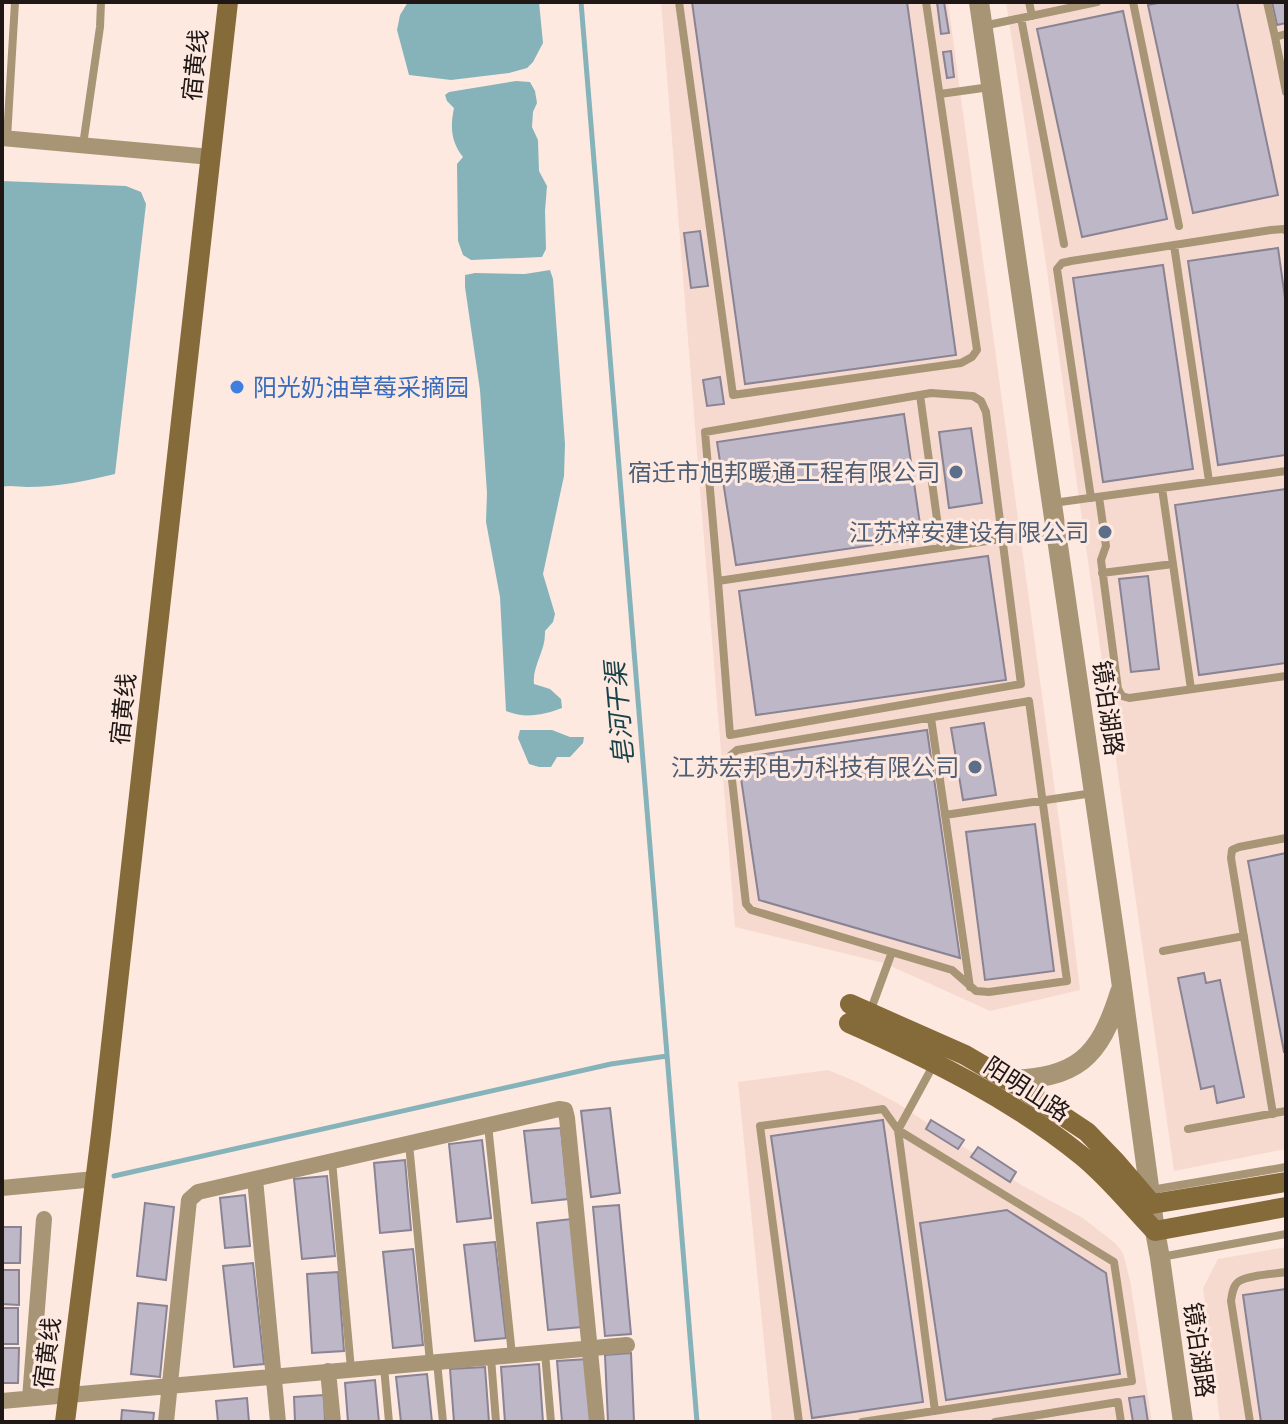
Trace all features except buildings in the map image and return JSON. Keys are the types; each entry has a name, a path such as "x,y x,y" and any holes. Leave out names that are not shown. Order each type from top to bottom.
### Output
{"main road":[{"name":"宿黄线","path":"65,1422 228,2"},
{"name":"阳明山路","path":"1152,1197 1087,1132 965,1055 939,1053 850,1014 870,1013 939,1053 1083,1157 1155,1231"},
{"path":"1152,1197 1286,1182"},
{"path":"1155,1231 1286,1207"}],"street":[{"name":"镜泊湖路","path":"979,2 1183,1422"},
{"path":"4,138 211,157"},
{"path":"1006,1080 1042,1078 1078,1064 1102,1039 1122,985"},
{"path":"166,1422 189,1200 198,1192 559,1109 565,1110 567,1118 597,1422"},
{"path":"2,1188 95,1179"},
{"path":"255,1179 278,1422"},
{"path":"30,1398 44,1219"},
{"path":"2,1401 627,1345"},
{"path":"328,1371 333,1422"}],"lane":[{"path":"4,138 15,2"},
{"path":"82,145 101,2"},
{"path":"679,2 733,395 961,363 977,350 926,2"},
{"path":"1029,2 1032,16"},
{"path":"982,27 1097,2"},
{"path":"1133,2 1179,226"},
{"path":"1267,2 1286,92"},
{"path":"1021,18 1064,244"},
{"path":"1275,37 1286,34"},
{"path":"940,94 991,87"},
{"path":"1286,231 1271,230 1071,261 1062,263 1057,269 1095,498 1106,546 1101,560 1102,573 1118,689 1122,696 1129,698 1286,676"},
{"path":"1174,245 1209,481"},
{"path":"920,395 941,548"},
{"path":"920,395 973,396 981,401 986,412 1021,684 730,735 705,432 920,395"},
{"path":"1052,503 1286,471"},
{"path":"1162,488 1191,689"},
{"path":"718,581 1056,531"},
{"path":"1102,573 1173,564"},
{"path":"1029,701 1067,981 989,992 976,991 952,970 751,910 746,904 731,755 737,750 931,718 1029,701"},
{"path":"931,718 970,988"},
{"path":"945,815 1094,793"},
{"path":"1273,1114 1231,858 1232,850 1239,847 1286,838"},
{"path":"1163,951 1244,936"},
{"path":"870,1013 892,952"},
{"path":"935,1411 898,1130 939,1053"},
{"path":"799,1422 760,1126 883,1109 898,1130 1114,1262 1132,1381 862,1422"},
{"path":"1188,1129 1286,1111"},
{"path":"488,1125 512,1355"},
{"path":"409,1144 433,1362 443,1422"},
{"path":"332,1161 351,1369"},
{"path":"1152,1197 1286,1167"},
{"path":"1160,1258 1286,1234"},
{"path":"1250,1422 1231,1301 1233,1291 1237,1283 1245,1279 1286,1272"},
{"path":"545,1352 551,1422"},
{"path":"491,1357 496,1422"},
{"path":"384,1366 389,1422"},
{"path":"995,1422 1118,1402 1121,1422"}],"shaded area":[{"path":"661,2 948,2 1080,990 990,1011 884,963 735,927"},
{"path":"1006,2 1286,2 1286,1149 1174,1171 1045,257"},
{"path":"828,1070 897,1103 1023,1186 1083,1218 1115,1243 1123,1253 1130,1280 1152,1422 772,1422 738,1082"},
{"path":"1286,1247 1286,1422 1220,1422 1203,1288 1218,1259"}],"water":[{"path":"408,2 539,2 543,43 527,68 509,73 451,80 409,75 397,30 400,15"},
{"path":"516,81 530,82 535,91 537,103 532,127 538,140 539,171 547,186 546,249 542,257 471,260 463,255 458,241 457,164 463,157 452,134 454,108 445,95"},
{"path":"2,181 126,186 141,192 146,204 115,474 60,485 2,487"},
{"path":"550,270 565,444 564,476 543,574 555,614 545,631 534,684 550,689 561,699 562,708 527,715 506,711 500,597 486,522 480,390 465,275 525,274"},
{"path":"520,730 552,730 570,737 584,737 583,743 570,757 557,757 551,767 539,767 529,764 518,738"}],"waterway":[{"name":"皂河干渠","path":"581,2 697,1422"},
{"path":"114,1176 611,1064 667,1056"}],"place":[{"name":"阳光奶油草莓采摘园","path":"237,387"},
{"name":"宿迁市旭邦暖通工程有限公司","path":"956,472"},
{"name":"江苏梓安建设有限公司","path":"1105,532"},
{"name":"江苏宏邦电力科技有限公司","path":"975,767"}]}
